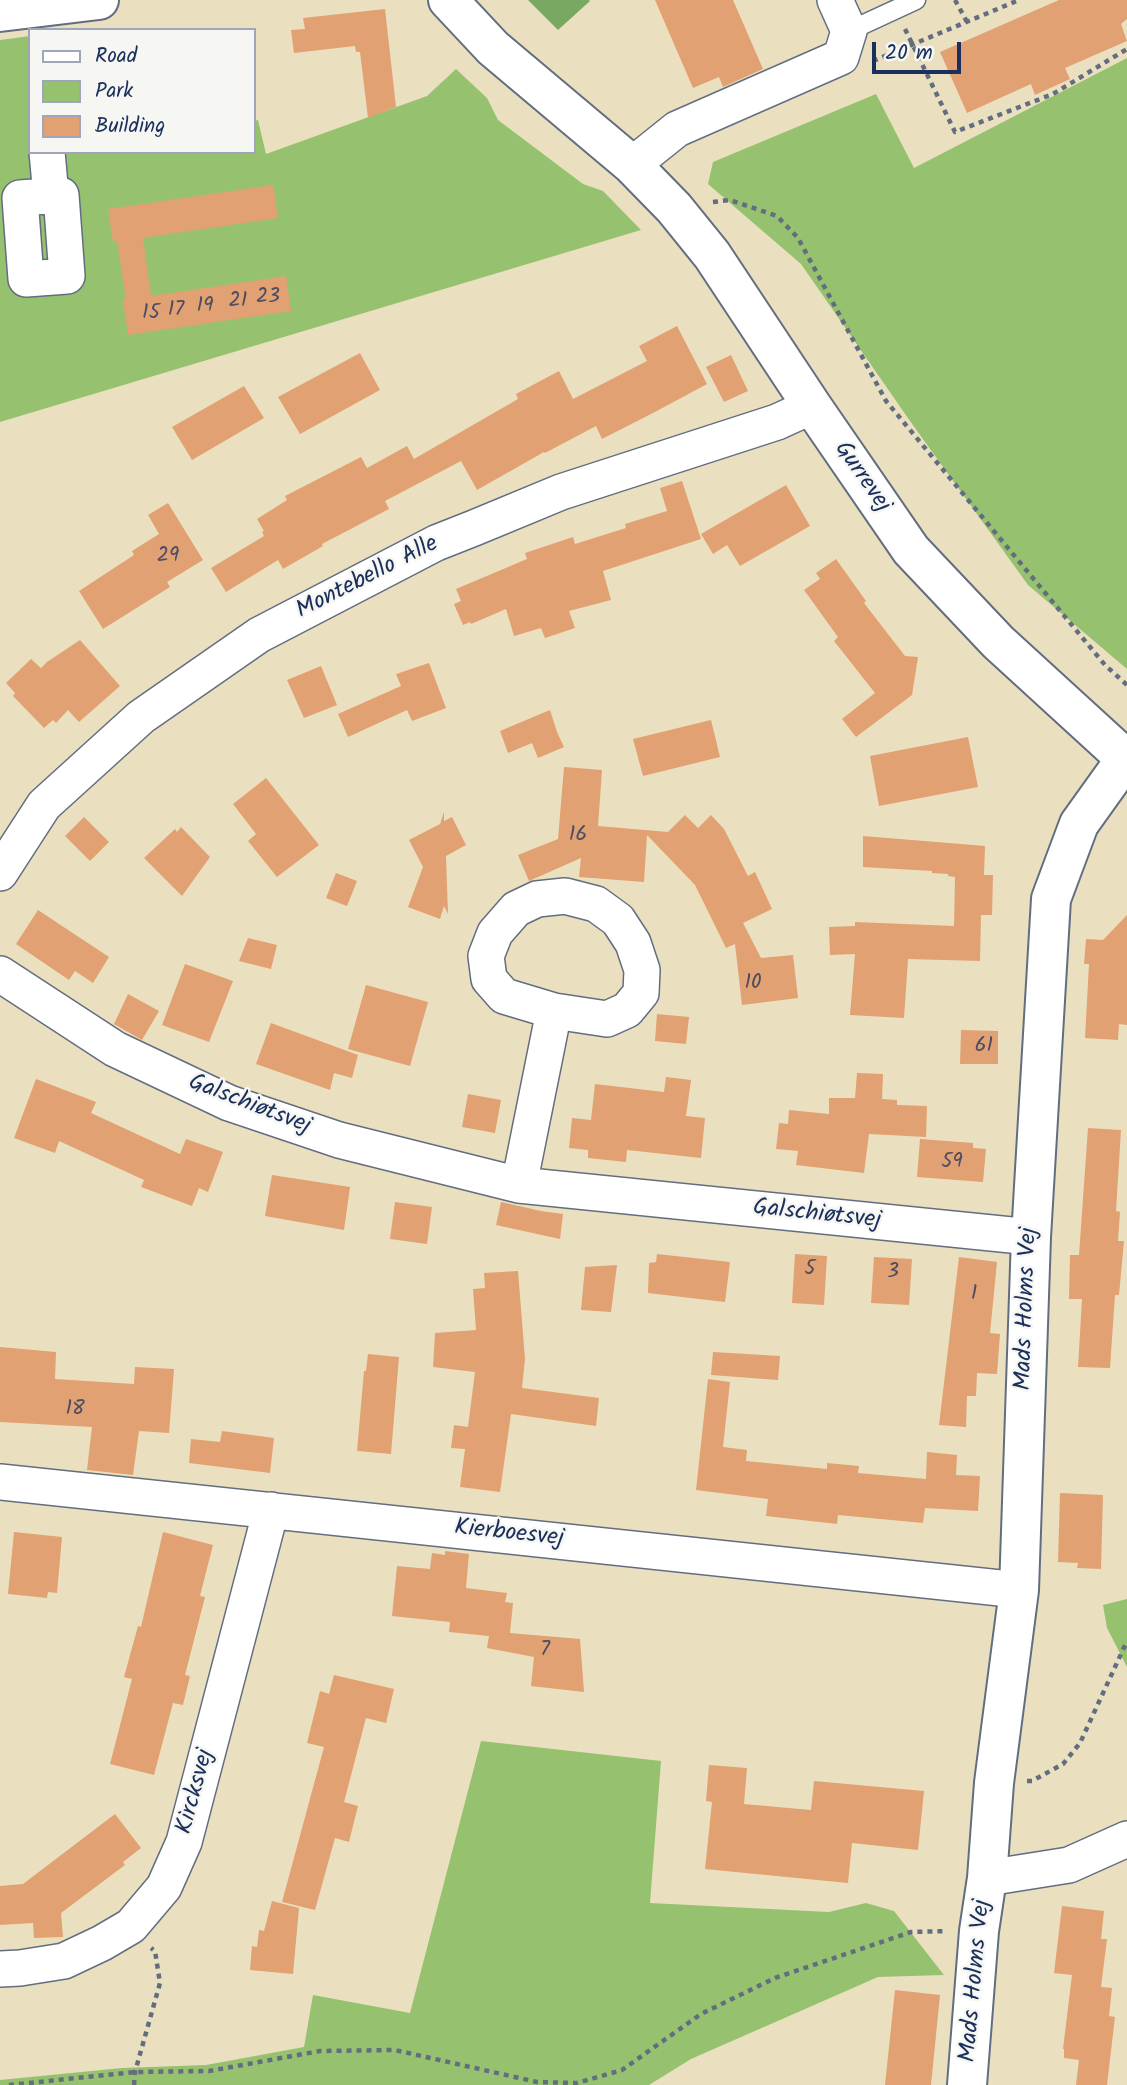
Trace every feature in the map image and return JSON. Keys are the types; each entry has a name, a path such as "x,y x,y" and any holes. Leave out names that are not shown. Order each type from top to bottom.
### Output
{"street":[{"path":"25,17 99,0"},
{"name":"Gurrevej","path":"448,0 492,48 632,165 674,208 712,255 911,550 998,642 1126,758"},
{"path":"632,165 677,129 841,29"},
{"path":"47,154 51,196"},
{"name":"Montebello Alle","path":"0,873 44,805 141,717 259,635 436,543 474,527 561,492 777,422 812,406"},
{"name":"Mads Holms Vej","path":"967,2085 994,1783 1019,1590 1031,1237 1051,899 1079,824 1126,758"},
{"path":"565,896 596,904 618,920 633,943 642,970 641,993 627,1010 607,1019 554,1011 504,996 489,979 486,956 495,933 516,909 537,899 565,896"},
{"name":"Galschiøtsvej","path":"0,974 115,1049 229,1103 340,1140 520,1185 1031,1237"},
{"path":"520,1185 554,1011"},
{"name":"Kierboesvej","path":"0,1482 1019,1590"},
{"name":"Kircksvej","path":"0,1969 64,1961 102,1943 131,1926 164,1887 184,1842 271,1510"},
{"name":"Mads Holms Vej","path":"987,1878 1069,1865 1127,1839"}],"lane":[{"path":"841,29 916,0"}],"path":[{"path":"955,0 967,22"},
{"path":"841,29 873,61 1019,0"},
{"path":"896,9 955,132 1053,94 1127,49"},
{"path":"674,208 730,200 777,216 798,238 886,401 1105,665 1127,685"},
{"path":"994,1783 1032,1781 1063,1764 1080,1743 1127,1641"},
{"path":"131,1926 155,1951 160,1983 134,2085"},
{"path":"9,2085 135,2073 209,2071 320,2050 395,2050 537,2082 577,2082 622,2070 701,2014 775,1978 911,1932 979,1931"}],"green space":[{"path":"528,0 589,0 590,1 558,30"},
{"path":"28,36 28,154 256,154 258,120 266,154 427,96 456,69 487,98 498,120 583,184 603,191 641,230 0,422 0,40"},
{"path":"1127,58 1127,669 1028,585 801,264 708,184 713,162 876,94 914,168"},
{"path":"1127,1599 1127,1667 1107,1628 1103,1605"},
{"path":"481,1741 661,1761 650,1903 829,1912 866,1903 894,1911 944,1975 878,1977 691,2059 649,2085 0,2085 0,2080 122,2068 206,2065 304,2047 313,1995 410,2013"}],"building":[{"path":"655,0 733,0 763,69 723,87 719,77 693,88"},
{"path":"1059,0 1127,0 1127,19 1121,24 1127,41 1065,68 1070,79 1035,95 1031,84 967,113 940,52"},
{"path":"385,9 396,107 368,118 360,52 356,52 355,46 294,53 291,30 305,29 303,18"},
{"path":"273,185 278,218 143,238 151,296 286,276 291,311 128,335 117,241 113,242 108,209"},
{"path":"677,326 707,384 653,413 602,439 596,426 477,490 461,461 385,501 389,509 322,544 323,546 283,569 278,560 226,592 211,568 264,536 257,519 287,500 285,496 361,457 367,468 407,446 414,459 518,399 516,394 559,371 573,399 647,361 639,346"},
{"path":"360,353 380,390 300,434 278,397"},
{"path":"731,355 748,391 724,402 706,367"},
{"path":"244,386 264,418 192,460 172,427"},
{"path":"682,481 701,539 603,571 611,600 569,611 575,628 545,638 541,628 514,636 506,609 463,625 454,604 461,601 456,589 527,559 525,553 573,537 575,544 626,528 625,524 667,511 660,488"},
{"path":"786,485 810,526 740,566 727,545 713,554 701,534"},
{"path":"168,503 203,560 167,582 170,587 103,629 79,591 134,555 132,551 159,534 148,515"},
{"path":"836,559 866,601 864,603 905,656 918,657 912,695 856,737 842,719 875,693 834,641 838,637 804,590 820,579 816,573"},
{"path":"80,640 120,686 79,722 68,710 56,723 53,720 44,728 13,696 15,693 6,683 31,659 41,668"},
{"path":"429,663 446,708 412,721 407,710 348,737 338,714 401,686 396,674"},
{"path":"321,666 337,705 304,718 287,680"},
{"path":"550,710 564,747 538,758 532,743 508,753 500,731"},
{"path":"711,720 720,757 643,776 633,739"},
{"path":"968,737 978,787 879,806 870,756"},
{"path":"564,767 602,770 598,826 668,832 685,815 698,828 711,815 724,829 748,876 755,872 772,909 743,923 761,958 793,955 798,998 742,1005 735,944 726,948 695,885 647,835 644,882 579,877 581,858 529,881 518,855 558,839"},
{"path":"266,778 319,845 277,877 248,841 256,834 233,804"},
{"path":"444,812 444,821 452,817 466,845 446,856 448,914 444,906 440,919 408,907 423,867 409,840 440,824"},
{"path":"84,817 109,842 90,861 65,836"},
{"path":"181,827 210,857 182,896 144,858 175,829 177,832"},
{"path":"863,836 985,846 984,875 993,875 992,915 981,915 980,961 908,959 904,1018 850,1015 855,954 830,955 829,927 855,926 855,922 954,926 955,877 932,871 863,867"},
{"path":"336,873 357,881 347,906 326,898"},
{"path":"38,910 109,957 93,983 75,971 69,980 16,944"},
{"path":"1127,915 1127,1025 1119,1024 1118,1040 1085,1038 1089,964 1084,964 1086,939 1103,940"},
{"path":"248,938 277,945 271,969 239,961"},
{"path":"185,964 233,981 209,1042 162,1025"},
{"path":"366,985 428,1002 410,1066 348,1049"},
{"path":"128,994 159,1011 142,1040 114,1024"},
{"path":"657,1014 689,1017 686,1044 655,1041"},
{"path":"271,1023 358,1055 352,1078 334,1073 330,1090 256,1064"},
{"path":"961,1030 998,1031 998,1064 960,1064"},
{"path":"857,1073 883,1074 882,1099 897,1100 897,1105 927,1106 926,1137 869,1134 864,1173 796,1165 798,1151 776,1149 779,1123 788,1124 789,1110 829,1114 829,1098 855,1098"},
{"path":"666,1077 691,1080 686,1116 705,1118 701,1158 627,1150 626,1162 588,1158 588,1150 569,1148 572,1118 591,1120 595,1084 664,1092"},
{"path":"36,1079 96,1102 91,1113 180,1154 186,1139 223,1152 208,1192 199,1188 192,1206 141,1187 144,1180 59,1141 55,1153 14,1138"},
{"path":"468,1094 501,1100 495,1133 462,1127"},
{"path":"1088,1128 1121,1130 1116,1211 1120,1212 1118,1241 1124,1241 1119,1295 1115,1295 1110,1368 1078,1367 1082,1299 1069,1299 1070,1255 1079,1255"},
{"path":"920,1139 973,1143 973,1148 986,1149 983,1182 917,1177"},
{"path":"272,1175 350,1187 344,1230 265,1216"},
{"path":"395,1202 432,1207 427,1244 390,1239"},
{"path":"501,1202 563,1214 560,1239 496,1225"},
{"path":"657,1254 730,1262 725,1302 648,1293 649,1263 656,1262"},
{"path":"795,1254 827,1256 824,1305 792,1303"},
{"path":"874,1257 912,1259 909,1305 871,1303"},
{"path":"959,1257 997,1262 990,1333 1000,1334 997,1374 977,1373 976,1396 967,1396 966,1427 939,1425"},
{"path":"617,1265 611,1312 581,1310 585,1267"},
{"path":"518,1271 525,1359 522,1388 599,1398 596,1426 511,1414 500,1492 460,1487 465,1449 451,1448 454,1425 468,1427 475,1372 433,1367 435,1333 476,1330 473,1289 485,1288 484,1273"},
{"path":"0,1347 56,1352 55,1379 134,1384 135,1367 174,1369 169,1433 139,1431 133,1475 87,1470 92,1427 0,1422"},
{"path":"713,1352 780,1356 778,1380 711,1375"},
{"path":"368,1354 399,1357 391,1454 357,1451"},
{"path":"708,1379 730,1382 723,1447 747,1450 746,1461 827,1469 827,1463 859,1466 858,1473 926,1479 927,1452 957,1455 956,1475 980,1476 978,1511 925,1508 923,1523 838,1515 837,1524 766,1516 768,1499 696,1490"},
{"path":"222,1431 274,1438 270,1473 189,1463 191,1439 220,1442"},
{"path":"1060,1493 1103,1495 1101,1569 1077,1568 1078,1563 1058,1562"},
{"path":"14,1532 62,1537 57,1593 48,1592 47,1598 8,1594"},
{"path":"163,1532 213,1545 200,1596 205,1597 185,1675 190,1676 183,1705 173,1703 154,1775 110,1764 132,1679 124,1677 138,1626 141,1627"},
{"path":"445,1551 469,1554 466,1588 507,1593 505,1602 513,1603 510,1633 580,1639 584,1692 531,1686 534,1657 487,1648 489,1636 449,1632 450,1622 392,1616 397,1566 430,1569 432,1553 445,1555"},
{"path":"334,1675 394,1689 386,1723 366,1718 344,1802 358,1806 349,1842 335,1838 315,1910 282,1902 324,1747 307,1743 320,1691 329,1694"},
{"path":"709,1765 747,1768 744,1804 811,1810 814,1781 924,1791 918,1850 852,1843 848,1883 705,1869 712,1802 706,1801"},
{"path":"115,1814 141,1848 123,1862 125,1865 61,1913 63,1937 34,1938 33,1923 0,1925 0,1886 23,1884"},
{"path":"272,1901 299,1908 293,1974 250,1970 252,1946 257,1947 259,1930 264,1931"},
{"path":"1062,1906 1104,1911 1101,1939 1107,1939 1101,1987 1112,1988 1109,2016 1115,2017 1107,2085 1076,2085 1079,2060 1064,2058 1072,1975 1054,1973"},
{"path":"895,1990 940,1995 931,2085 885,2085"}]}
